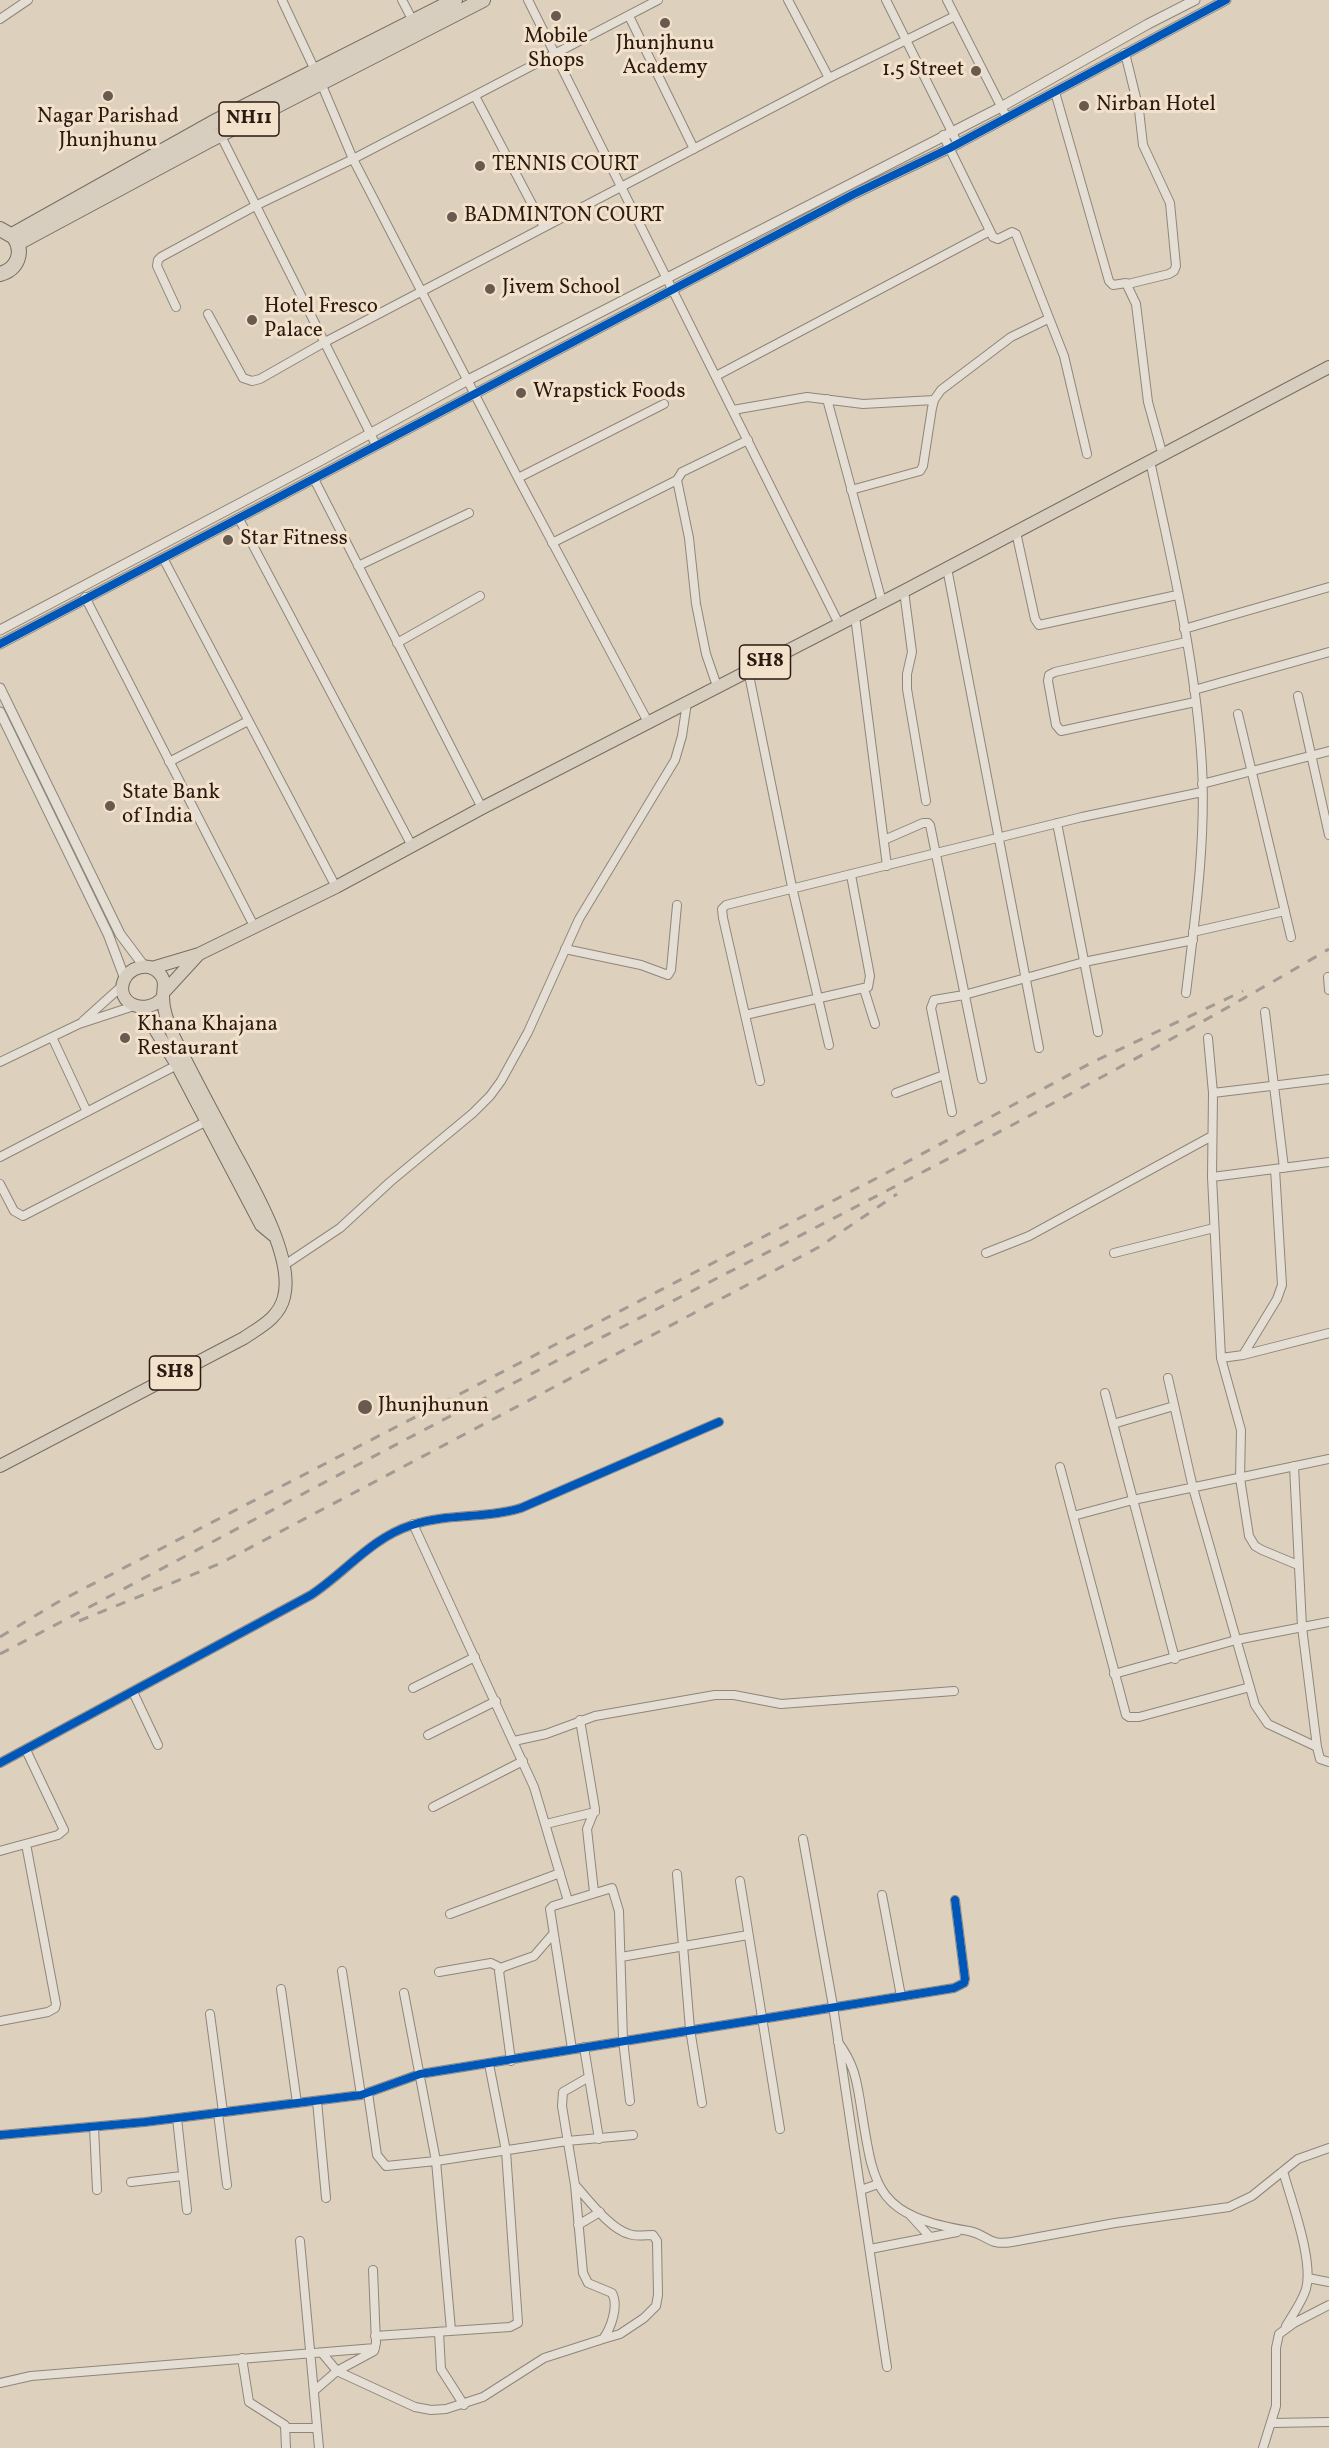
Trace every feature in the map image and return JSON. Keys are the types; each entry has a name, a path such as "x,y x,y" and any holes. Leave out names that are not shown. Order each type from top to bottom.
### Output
{"highway":[{"name":"NH11","path":"319,77 413,21 455,0"},
{"name":"NH11","path":"1,275 18,260 6,233 319,77 483,0"}],"main road":[{"name":"SH8","path":"274,1236 261,1225 177,1065 138,1007 125,996 124,982 136,968 200,954 255,928 687,701 1163,456 1329,367"},
{"name":"SH8","path":"138,1007 158,1003 200,954"},
{"name":"SH8","path":"0,1466 243,1338 278,1313 284,1297 283,1266 269,1219 172,1032 164,994 164,980 148,967"}],"street":[{"path":"0,19 28,0"},
{"path":"282,0 319,77 353,159 552,543 648,722"},
{"path":"402,0 413,21"},
{"path":"528,0 839,624"},
{"path":"176,307 157,266 158,260 255,206 353,159 658,0"},
{"path":"788,0 830,78"},
{"path":"885,0 906,40 990,231 996,239 1010,232 1016,234 1064,356 1087,454"},
{"path":"947,0 1007,118"},
{"path":"0,630 468,380 1001,106 1148,24 1196,0"},
{"path":"0,644 85,597 239,519 854,194 954,146 1125,52 1226,0"},
{"path":"629,16 694,149"},
{"path":"208,314 240,373 249,381 260,379 325,342 544,227 830,78 955,16"},
{"path":"1054,92 1109,280 1112,284 1123,282 1128,284 1169,274 1176,266 1170,202 1143,145 1139,110 1125,52"},
{"path":"475,96 544,227"},
{"path":"218,128 376,445"},
{"path":"716,376 990,231"},
{"path":"1128,284 1136,304 1151,416 1163,456"},
{"path":"851,490 920,471 923,466 934,400 941,390 1011,337 1048,319"},
{"path":"733,410 791,399 827,399 863,404 934,400"},
{"path":"827,399 882,602"},
{"path":"518,478 664,404"},
{"path":"552,543 677,480 682,472 748,440"},
{"path":"1150,461 1194,690 1202,788 1198,897 1186,993"},
{"path":"314,478 482,808"},
{"path":"677,480 689,538 698,613 706,654 717,686"},
{"path":"358,566 469,513"},
{"path":"239,519 412,846"},
{"path":"1016,531 1035,619 1039,625 1177,595"},
{"path":"163,558 336,887"},
{"path":"947,568 1039,1048"},
{"path":"1184,629 1329,587"},
{"path":"904,591 912,652 907,674 907,688 926,801"},
{"path":"398,642 480,596"},
{"path":"85,597 255,928"},
{"path":"855,615 887,866"},
{"path":"1186,642 1055,672 1049,675 1048,681 1056,725 1061,731 1195,702"},
{"path":"1194,690 1329,652"},
{"path":"748,670 792,887 829,1045"},
{"path":"0,688 120,934 148,967"},
{"path":"1298,696 1329,835"},
{"path":"283,1266 340,1228 390,1182 473,1113 501,1081 528,1032 579,918 675,760 682,736 687,701"},
{"path":"0,712 108,934 124,982 79,1024"},
{"path":"1238,714 1291,937"},
{"path":"169,762 248,721"},
{"path":"760,1080 722,909 730,903 1202,788 1252,771 1329,751"},
{"path":"884,840 928,823 931,828 982,1079"},
{"path":"1057,823 1098,1032"},
{"path":"745,1015 864,989 870,984 851,874"},
{"path":"565,948 641,965 668,975 671,970 677,905"},
{"path":"952,1112 931,1004 936,999 964,995 1285,911"},
{"path":"1328,977 1329,990"},
{"path":"864,989 875,1024"},
{"path":"0,1062 79,1024 138,1007"},
{"path":"1265,1012 1284,1167"},
{"path":"52,1037 87,1112"},
{"path":"1209,1038 1213,1093 1212,1177 1221,1358 1240,1430 1240,1479 1251,1541 1262,1550 1298,1565"},
{"path":"0,1158 177,1065"},
{"path":"896,1092 944,1075"},
{"path":"1213,1093 1329,1079"},
{"path":"0,1184 14,1211 23,1215 207,1121"},
{"path":"986,1253 1029,1236 1212,1136"},
{"path":"1212,1177 1329,1162"},
{"path":"1243,1355 1277,1299 1282,1285 1275,1169"},
{"path":"1114,1252 1214,1228"},
{"path":"1221,1358 1243,1355 1329,1333"},
{"path":"1168,1378 1193,1488 1255,1705 1268,1724 1317,1747"},
{"path":"1105,1393 1175,1659"},
{"path":"1113,1424 1174,1407"},
{"path":"0,1763 311,1595 325,1586 374,1544 393,1532 413,1524 494,1515 521,1508 719,1422"},
{"path":"1072,1516 1133,1500 1329,1459"},
{"path":"1060,1467 1124,1711 1129,1718 1250,1687"},
{"path":"1294,1467 1302,1628 1317,1747 1320,1759 1329,1762"},
{"path":"413,1524 523,1761 546,1824 568,1901"},
{"path":"1114,1674 1175,1659 1236,1640 1329,1622"},
{"path":"413,1688 475,1657"},
{"path":"514,1741 546,1734 580,1720 727,1694 781,1704 954,1691"},
{"path":"133,1692 158,1746"},
{"path":"428,1735 496,1701"},
{"path":"580,1720 595,1812 587,1830 594,1892"},
{"path":"0,1851 58,1835 64,1830 26,1750"},
{"path":"433,1807 523,1761"},
{"path":"546,1824 595,1812"},
{"path":"803,1839 833,2007 887,2367"},
{"path":"0,2021 48,2012 55,2008 56,2004 26,1845"},
{"path":"450,1914 560,1874"},
{"path":"677,1874 690,2029 702,2103"},
{"path":"740,1881 780,2130"},
{"path":"572,2049 550,1910 568,1901 610,1887 615,1891 619,1911 623,2040 630,2101"},
{"path":"882,1895 900,1996"},
{"path":"0,2135 177,2118 364,2094 420,2074 954,1988 964,1983 965,1975 955,1900"},
{"path":"511,2061 498,1974 501,1968 534,1956 553,1935"},
{"path":"621,1957 748,1935"},
{"path":"439,1972 491,1963 501,1968"},
{"path":"342,1971 364,2094 377,2155 382,2164 391,2167 436,2162 567,2142 633,2135"},
{"path":"281,1989 297,2103"},
{"path":"404,1994 436,2162 451,2330"},
{"path":"210,2014 227,2186"},
{"path":"838,2042 850,2058 859,2093 870,2161 878,2184 887,2199 895,2207 909,2214 946,2228 972,2232 990,2242 1002,2244 1126,2221 1216,2210 1243,2202 1298,2159 1329,2148"},
{"path":"584,2047 599,2139"},
{"path":"375,2336 510,2327 518,2323 506,2151 489,2064"},
{"path":"589,2077 566,2090 562,2096 585,2279 592,2285 612,2293 615,2301 611,2324 603,2339"},
{"path":"849,2118 859,2093"},
{"path":"317,2101 326,2198"},
{"path":"177,2118 187,2210"},
{"path":"93,2127 97,2190"},
{"path":"1270,2448 1277,2390 1277,2341 1303,2297 1308,2278 1301,2238 1283,2171"},
{"path":"131,2182 182,2176"},
{"path":"861,2190 878,2184"},
{"path":"322,2354 338,2371 415,2407 431,2410 464,2405 483,2397 544,2358 620,2334 644,2318 656,2306 658,2295 655,2236 629,2234 600,2212 574,2186"},
{"path":"578,2225 600,2212"},
{"path":"909,2214 930,2237"},
{"path":"870,2249 962,2231"},
{"path":"300,2241 320,2448"},
{"path":"315,2390 338,2371 368,2356 375,2348 373,2270"},
{"path":"1308,2278 1329,2282"},
{"path":"1285,2329 1329,2305"},
{"path":"440,2332 441,2369 464,2405"},
{"path":"0,2383 31,2376 375,2348"},
{"path":"242,2358 249,2402 282,2422 286,2428 286,2448"},
{"path":"1271,2426 1329,2422"},
{"path":"1263,2448 1271,2426"},
{"path":"286,2428 317,2428"}],"railway":[{"path":"0,1654 1044,1108 1329,949"},
{"path":"0,1637 58,1602 877,1178 1093,1062 1243,991"},
{"path":"79,1621 221,1563 819,1247 897,1194"}],"cycle path":[{"path":"0,644 854,194 950,148 1226,0"},
{"path":"0,1763 311,1595 371,1547 397,1531 426,1521 494,1514 521,1508 719,1422"},
{"path":"0,2135 145,2122 361,2095 420,2074 954,1988 964,1983 965,1979 955,1900"}],"place":[{"name":"Mobile Shops","path":"556,16"},
{"name":"Jhunjhunu Academy","path":"665,23"},
{"name":"1.5 Street","path":"976,71"},
{"name":"Nagar Parishad Jhunjhunu","path":"108,96"},
{"name":"Nirban Hotel","path":"1084,106"},
{"name":"TENNIS COURT","path":"480,166"},
{"name":"BADMINTON COURT","path":"452,217"},
{"name":"Jivem School","path":"490,289"},
{"name":"Hotel Fresco Palace","path":"252,320"},
{"name":"Wrapstick Foods","path":"521,393"},
{"name":"Star Fitness","path":"228,540"},
{"name":"State Bank of India","path":"110,806"},
{"name":"Khana Khajana Restaurant","path":"125,1038"},
{"name":"Jhunjhunun","path":"365,1407"}]}
